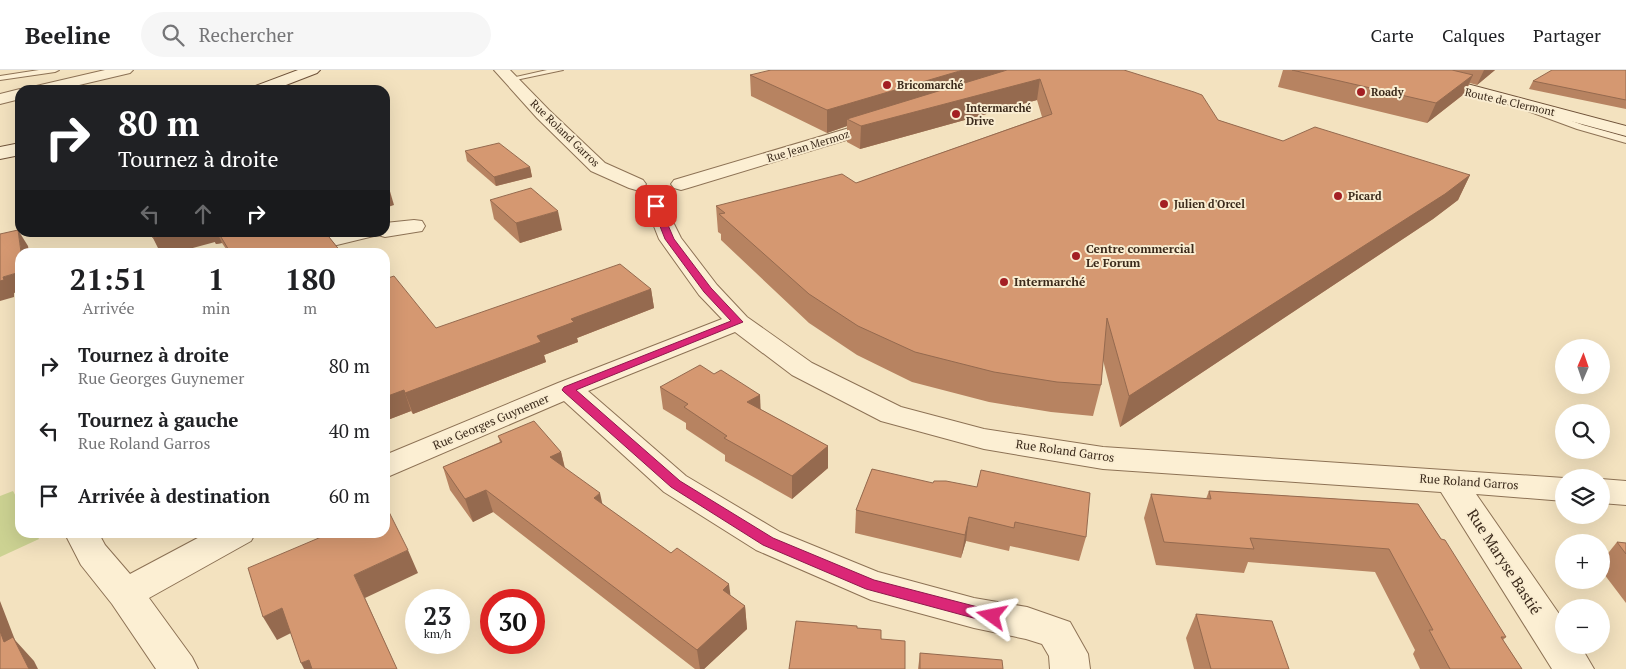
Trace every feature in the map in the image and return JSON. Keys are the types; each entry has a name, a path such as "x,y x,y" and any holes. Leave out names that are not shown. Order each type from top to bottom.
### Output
{"street":[{"path":"60,85 125,70"},
{"path":"272,85 312,70"},
{"name":"Route de Clermont","path":"1387,72 1523,106 1574,116"},
{"name":"Route de Clermont","path":"1387,72 1574,116 1626,131"},
{"name":"Rue Roland Garros","path":"507,74 543,114 598,167 645,193 670,239 708,290 738,322 802,369 892,414 984,439 1102,458 1555,488"},
{"path":"0,99 15,95"},
{"name":"Rue Jean Mermoz","path":"681,184 898,118"},
{"path":"0,153 15,150"},
{"path":"681,184 686,189 686,194 680,200 670,204 645,193 681,184"},
{"path":"390,229 414,226"},
{"path":"300,248 339,237"},
{"name":"Rue Georges Guynemer","path":"390,465 568,390 738,322"},
{"path":"568,390 675,484 768,541 871,585 974,613 1027,623 1056,633 1068,654 1070,669"},
{"name":"Rue Maryse Bastié","path":"1450,481 1574,669"},
{"path":"1610,492 1626,493"},
{"path":"84,538 93,555 125,594 178,669"},
{"path":"125,594 228,538"}],"lane":[{"path":"0,78 55,70"},
{"path":"507,74 559,70"},
{"path":"1523,106 1580,127 1626,140"}],"green space":[{"path":"13,491 15,495 15,538 39,539 0,557 0,496"}],"building":[{"path":"771,70 963,70 827,110 750,75"},
{"name":"Centre commercial Le Forum","path":"1007,70 1124,70 1202,95 1218,120 1283,141 1315,127 1470,175 1445,194 1129,396 1107,318 1101,385 1057,382 994,372 915,352 858,326 809,294 719,214 725,213 716,206 842,174 856,183 1052,114 1040,79 861,126 847,119"},
{"path":"1292,70 1452,70 1473,75 1436,103"},
{"path":"1552,70 1626,70 1626,100 1533,81"},
{"path":"499,143 530,167 494,177 465,151"},
{"path":"531,188 558,211 516,223 490,200"},
{"path":"15,231 15,237 19,237 20,248 15,248 15,273 3,277 4,280 0,281 0,234"},
{"path":"221,237 329,237 338,248 228,248"},
{"path":"620,264 651,289 571,319 574,322 537,336 541,342 405,393 404,390 390,395 390,277 394,276 436,328"},
{"path":"700,365 714,374 721,370 760,395 747,402 828,446 792,476 724,438 727,436 684,407 688,404 660,387"},
{"path":"534,421 561,452 550,457 600,493 594,498 671,553 677,548 729,584 723,590 745,606 697,650 486,490 465,499 443,467 502,442 498,436"},
{"path":"872,469 933,483 934,481 946,481 977,487 981,470 1090,493 1086,537 1015,522 1014,528 969,517 965,535 856,510"},
{"path":"1209,491 1418,504 1441,539 1445,540 1506,637 1501,637 1522,669 1450,669 1429,630 1433,630 1389,549 1250,538 1254,549 1164,542 1151,494 1211,499"},
{"path":"390,514 408,550 354,575 397,669 312,669 309,660 301,663 282,608 263,617 248,568 319,538 390,538"},
{"path":"1617,542 1626,543 1626,554"},
{"path":"1196,614 1272,621 1289,669 1211,669"},
{"path":"796,621 881,630 881,639 905,641 905,669 789,669"},
{"path":"0,631 4,642 13,637 29,669 0,669"},
{"path":"920,653 1002,660 1003,669 920,669"}],"place":[{"name":"Bricomarché","path":"887,85"},
{"name":"Roady","path":"1361,92"},
{"name":"Intermarché Drive","path":"956,114"},
{"name":"Picard","path":"1338,196"},
{"name":"Julien d'Orcel","path":"1164,204"},
{"name":"Centre commercial Le Forum","path":"1076,256"},
{"name":"Intermarché","path":"1004,282"}],"route":[{"path":"656,206 670,239 708,290 738,322 568,390 675,484 768,541 871,585 974,613 992,616"}]}
